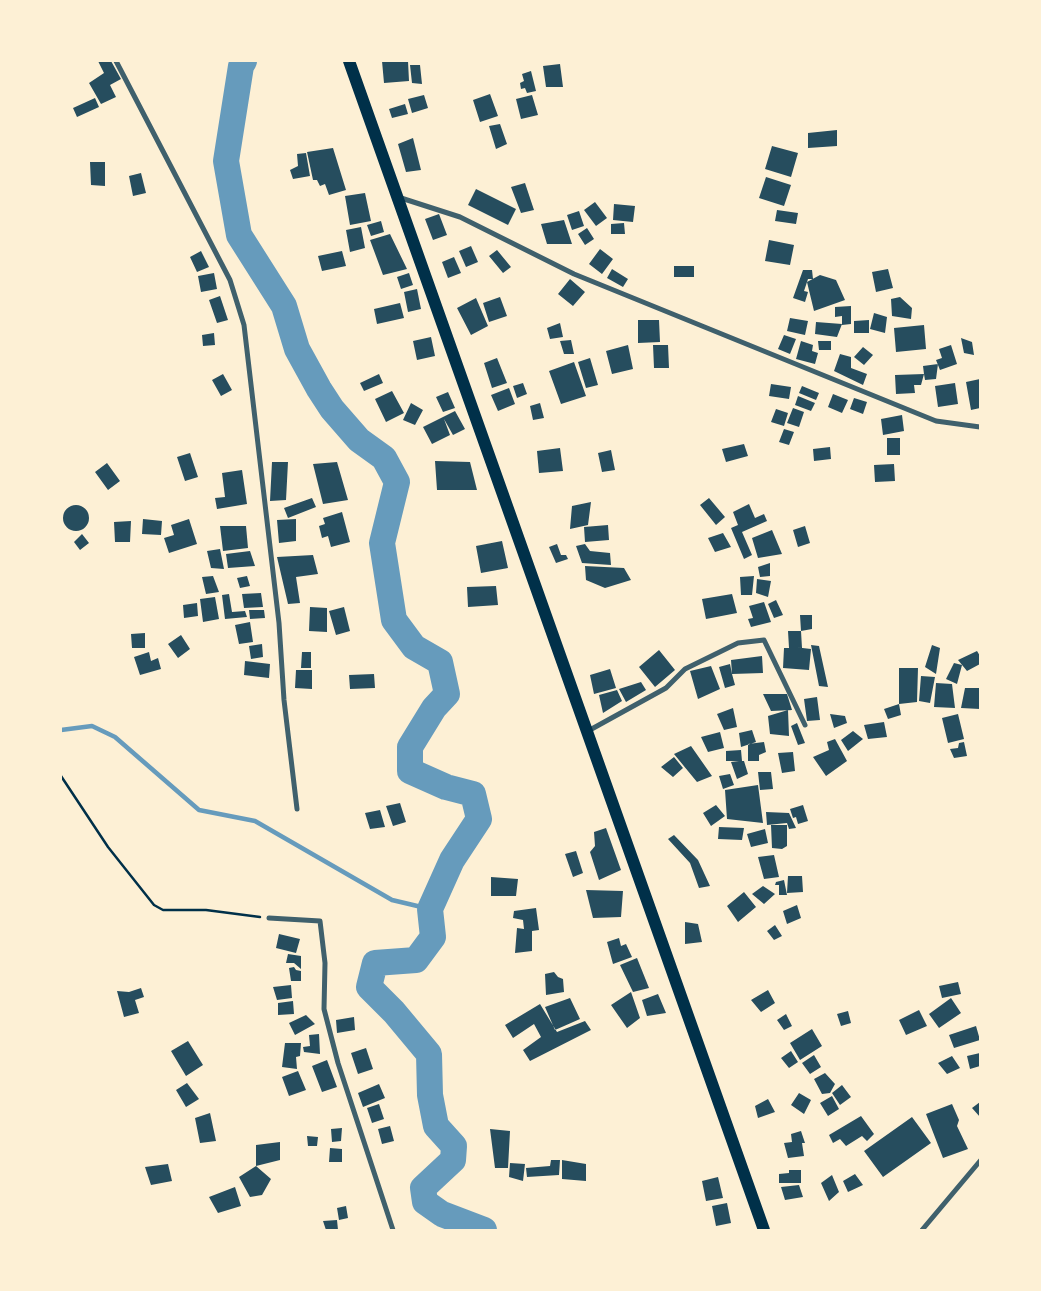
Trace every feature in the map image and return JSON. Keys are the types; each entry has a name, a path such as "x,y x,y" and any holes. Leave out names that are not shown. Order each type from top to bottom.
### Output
{"main road":[{"path":"349,61 764,1230"}],"street":[{"path":"116,61 230,280 244,325 279,623 284,700 297,808"},
{"path":"398,198 460,217 574,274 936,421 980,427"},
{"path":"587,731 666,688 685,669 738,642 764,640 805,725"},
{"path":"269,918 320,921 325,963 324,1008 338,1063 393,1230"},
{"path":"922,1230 980,1161"}],"path":[{"path":"61,776 108,847 154,905 163,910 206,910 269,918"}],"building":[{"path":"98,61 111,61 121,79 110,85 116,97 101,104 89,83 104,73"},
{"path":"382,61 408,61 409,81 384,83"},
{"path":"560,64 563,87 546,87 543,66"},
{"path":"410,65 420,65 422,84 412,83"},
{"path":"531,71 536,91 527,93 525,88 521,89 520,83 524,81 522,74"},
{"path":"490,94 498,116 480,122 473,100"},
{"path":"424,95 428,108 412,113 408,99"},
{"path":"532,95 538,115 521,119 516,99"},
{"path":"95,98 99,107 77,117 73,108"},
{"path":"405,104 408,114 392,118 389,109"},
{"path":"500,124 507,144 496,149 489,126"},
{"path":"837,130 837,146 808,148 808,133"},
{"path":"413,138 421,170 406,172 398,144"},
{"path":"772,146 798,153 791,177 765,169"},
{"path":"333,148 346,190 329,195 325,184 320,186 317,180 313,180 307,152"},
{"path":"306,153 310,176 293,179 290,170 298,166 297,154"},
{"path":"90,162 105,162 105,186 91,185"},
{"path":"141,173 146,193 133,196 129,176"},
{"path":"766,177 791,185 784,206 759,198"},
{"path":"525,183 534,210 521,213 511,187"},
{"path":"476,189 516,209 508,225 468,205"},
{"path":"365,193 371,221 350,225 345,196"},
{"path":"595,202 607,218 596,226 584,210"},
{"path":"614,204 635,206 633,222 613,220"},
{"path":"777,210 798,213 796,224 775,221"},
{"path":"579,211 584,226 572,230 567,215"},
{"path":"439,214 447,235 433,240 425,219"},
{"path":"564,220 572,244 547,244 541,224"},
{"path":"381,221 384,232 371,236 367,225"},
{"path":"624,223 625,234 611,234 611,224"},
{"path":"361,227 365,248 350,252 346,230"},
{"path":"587,228 594,239 585,245 578,234"},
{"path":"390,234 407,269 383,275 370,240"},
{"path":"769,240 794,245 790,265 765,261"},
{"path":"471,246 478,262 466,267 459,251"},
{"path":"600,249 613,259 602,274 589,264"},
{"path":"497,250 511,267 503,273 489,256"},
{"path":"201,251 209,267 197,272 190,257"},
{"path":"342,251 346,266 322,271 318,256"},
{"path":"454,257 461,273 448,278 442,262"},
{"path":"674,266 694,266 694,277 674,277"},
{"path":"612,269 628,279 623,287 607,278"},
{"path":"888,269 893,288 876,292 872,272"},
{"path":"803,270 812,270 813,279 808,279 804,291 808,292 805,302 793,298"},
{"path":"214,273 217,289 201,292 198,276"},
{"path":"409,273 413,285 401,289 397,277"},
{"path":"820,275 836,280 845,300 814,311 807,282"},
{"path":"570,279 585,292 573,306 558,294"},
{"path":"417,289 421,309 408,312 404,292"},
{"path":"220,296 228,320 217,323 209,300"},
{"path":"500,297 507,316 489,322 483,303"},
{"path":"900,297 912,308 911,319 892,316 891,299"},
{"path":"476,298 488,326 471,335 457,308"},
{"path":"400,303 404,318 377,324 374,309"},
{"path":"851,306 851,324 842,325 842,316 835,317 835,307"},
{"path":"874,313 887,317 885,333 870,329"},
{"path":"790,318 808,321 805,335 787,331"},
{"path":"638,320 659,320 660,342 638,343"},
{"path":"869,320 869,333 854,333 854,321"},
{"path":"816,322 842,324 837,337 815,334"},
{"path":"560,323 563,337 550,339 547,328"},
{"path":"924,325 926,349 896,352 894,328"},
{"path":"214,333 215,345 203,346 202,335"},
{"path":"784,335 796,339 790,354 778,349"},
{"path":"431,337 435,356 417,360 413,341"},
{"path":"961,338 972,342 974,355 964,353"},
{"path":"571,340 574,354 564,354 560,341"},
{"path":"801,341 813,345 812,351 818,353 815,364 796,359"},
{"path":"818,341 831,341 831,350 819,350"},
{"path":"628,345 633,369 612,374 606,351"},
{"path":"653,345 668,345 669,368 654,368"},
{"path":"951,345 957,364 940,370 936,360 942,358 939,349"},
{"path":"863,347 873,355 864,365 854,357"},
{"path":"840,354 851,357 851,368 867,374 863,385 834,371"},
{"path":"497,358 507,383 492,388 484,363"},
{"path":"590,358 598,385 586,388 578,362"},
{"path":"574,362 586,396 561,404 549,371"},
{"path":"938,364 936,379 925,380 923,366"},
{"path":"223,374 232,390 221,396 212,380"},
{"path":"379,374 383,383 364,391 360,383"},
{"path":"924,374 921,385 914,385 915,393 896,394 895,375"},
{"path":"980,379 980,408 971,410 966,382"},
{"path":"523,383 527,394 517,398 513,386"},
{"path":"955,383 958,404 938,407 935,386"},
{"path":"771,384 791,387 789,399 769,396"},
{"path":"802,386 819,393 816,400 799,393"},
{"path":"509,388 515,404 498,411 491,395"},
{"path":"392,391 404,413 386,422 375,399"},
{"path":"448,392 455,408 443,412 436,397"},
{"path":"833,394 848,400 842,413 828,407"},
{"path":"798,396 815,403 811,411 795,405"},
{"path":"854,398 867,402 863,414 850,409"},
{"path":"411,403 423,410 415,425 403,420"},
{"path":"540,403 544,418 533,420 530,406"},
{"path":"793,408 804,412 799,427 787,423"},
{"path":"776,409 788,413 784,426 771,422"},
{"path":"455,411 465,429 453,435 444,419 450,435 432,444 423,427"},
{"path":"902,415 904,431 883,435 881,419"},
{"path":"784,429 794,432 789,445 779,442"},
{"path":"887,438 900,438 900,455 887,455"},
{"path":"744,444 748,456 726,462 722,449"},
{"path":"830,447 831,459 814,461 813,449"},
{"path":"560,448 563,471 539,473 537,451"},
{"path":"611,450 615,470 602,472 598,453"},
{"path":"190,453 198,477 185,481 177,457"},
{"path":"435,461 470,462 477,490 437,490"},
{"path":"272,462 288,462 286,500 270,501"},
{"path":"337,462 348,500 323,504 313,464"},
{"path":"107,463 120,481 108,490 95,472"},
{"path":"894,464 895,481 875,482 874,465"},
{"path":"242,470 247,504 217,509 215,498 225,497 222,473"},
{"path":"312,498 316,507 288,518 284,508"},
{"path":"709,498 725,517 716,525 700,505"},
{"path":"591,502 588,525 570,529 572,506"},
{"path":"749,504 755,518 764,514 767,521 742,532 752,555 744,559 731,528 738,525 733,512"},
{"path":"76,505 85,509 89,518 85,527 76,531 67,527 63,518 67,509"},
{"path":"342,512 350,542 331,547 328,536 322,538 319,526 325,524 323,518"},
{"path":"143,519 162,521 161,535 142,534"},
{"path":"189,519 197,544 169,553 164,538 174,535 171,525"},
{"path":"296,519 296,541 279,543 277,520"},
{"path":"131,521 130,542 115,542 114,522"},
{"path":"608,525 609,540 585,542 584,527"},
{"path":"220,526 246,526 248,548 223,551"},
{"path":"805,526 810,543 798,547 793,530"},
{"path":"772,530 782,554 758,558 752,538"},
{"path":"723,533 731,547 715,552 708,538"},
{"path":"82,534 89,543 80,550 74,542"},
{"path":"502,541 508,568 481,573 476,546"},
{"path":"557,544 561,555 566,555 568,559 556,563 549,547"},
{"path":"585,544 590,551 610,553 611,565 582,563 576,546"},
{"path":"220,549 224,569 211,568 207,551"},
{"path":"250,551 255,566 228,568 226,554"},
{"path":"313,555 318,574 296,577 300,603 288,604 277,557"},
{"path":"770,563 770,576 760,577 758,567"},
{"path":"585,566 624,568 631,580 605,588 586,580"},
{"path":"213,576 219,592 206,594 202,577"},
{"path":"247,576 250,586 240,588 237,578"},
{"path":"754,576 752,595 741,595 740,577"},
{"path":"757,579 771,581 768,597 756,593"},
{"path":"496,586 498,605 468,607 467,587"},
{"path":"261,593 263,607 244,608 242,594"},
{"path":"229,594 232,612 245,611 247,617 225,619 222,595"},
{"path":"732,594 737,613 706,619 702,599"},
{"path":"215,597 219,619 203,622 200,599"},
{"path":"776,600 783,615 774,618 768,604"},
{"path":"764,602 771,622 751,627 748,619 753,618 749,606"},
{"path":"197,603 198,616 184,618 183,605"},
{"path":"310,607 327,608 327,632 309,631"},
{"path":"344,607 350,631 336,635 329,611"},
{"path":"249,610 264,610 265,618 250,619"},
{"path":"800,615 812,615 812,629 801,631"},
{"path":"250,622 253,642 239,644 235,625"},
{"path":"788,631 801,631 802,648 811,649 809,670 783,668 784,648 789,648"},
{"path":"145,633 145,648 132,648 131,634"},
{"path":"181,635 190,649 178,658 168,644"},
{"path":"262,644 263,657 251,659 249,646"},
{"path":"811,645 819,646 828,687 819,686"},
{"path":"932,645 940,648 936,674 925,667"},
{"path":"659,650 675,670 655,687 639,667"},
{"path":"977,651 980,656 980,664 967,671 958,660"},
{"path":"149,652 151,661 158,658 161,669 140,675 134,657"},
{"path":"302,652 311,652 311,668 301,668"},
{"path":"762,656 763,673 732,674 731,660"},
{"path":"245,661 270,664 269,678 244,675"},
{"path":"954,663 962,665 957,684 946,679"},
{"path":"730,664 735,685 725,688 719,667"},
{"path":"711,666 720,689 698,699 690,671"},
{"path":"899,668 918,668 917,702 899,704"},
{"path":"610,669 616,688 594,694 590,675"},
{"path":"296,670 312,670 312,689 295,688"},
{"path":"374,674 375,688 350,689 349,675"},
{"path":"921,676 935,677 930,703 919,701"},
{"path":"641,682 646,690 626,702 619,689"},
{"path":"936,683 952,684 955,708 934,707"},
{"path":"965,688 980,688 980,709 961,708"},
{"path":"617,690 622,701 603,713 599,695"},
{"path":"763,694 787,694 792,710 771,711"},
{"path":"817,697 820,720 807,721 804,699"},
{"path":"899,704 901,715 888,719 884,709"},
{"path":"733,708 737,727 724,730 717,714"},
{"path":"788,710 789,736 770,734 768,716"},
{"path":"830,714 845,716 847,723 834,728"},
{"path":"958,714 964,739 948,743 942,718"},
{"path":"884,722 887,737 868,739 864,725"},
{"path":"797,723 805,743 798,745 791,726"},
{"path":"752,730 756,742 741,747 739,733"},
{"path":"853,731 863,739 848,751 841,740"},
{"path":"720,732 724,748 708,752 701,737"},
{"path":"835,739 847,761 826,776 813,757 829,750 827,742"},
{"path":"764,742 766,752 759,755 759,761 748,761 748,744"},
{"path":"964,742 967,756 954,758 950,749 958,748 959,743"},
{"path":"691,746 712,776 697,782 674,754"},
{"path":"741,750 742,761 744,761 748,774 737,779 731,762 739,761 726,761 726,751"},
{"path":"793,752 795,771 782,773 778,753"},
{"path":"674,757 683,768 673,777 661,767"},
{"path":"758,772 771,772 773,789 760,790"},
{"path":"730,774 734,785 723,789 719,776"},
{"path":"758,785 763,823 727,819 725,790"},
{"path":"400,803 406,822 393,826 386,806"},
{"path":"716,805 725,816 711,826 703,813"},
{"path":"803,805 808,821 798,824 796,817 793,818 790,809"},
{"path":"380,810 385,827 370,829 365,813"},
{"path":"766,812 789,813 796,828 789,829 787,823 767,825"},
{"path":"771,825 787,825 787,846 782,849 772,848"},
{"path":"719,827 744,828 742,840 718,839"},
{"path":"606,828 621,870 599,880 590,852 595,846 594,832"},
{"path":"765,829 768,843 751,847 747,834"},
{"path":"674,835 698,860 710,886 699,888 690,863 668,839"},
{"path":"576,851 583,873 573,877 565,854"},
{"path":"774,855 779,877 764,879 758,857"},
{"path":"788,876 802,876 803,892 787,893"},
{"path":"491,877 518,879 516,896 491,896"},
{"path":"784,880 787,895 779,895 779,885 775,885 776,882"},
{"path":"763,886 775,894 764,904 752,894"},
{"path":"586,890 623,891 621,917 593,918"},
{"path":"744,892 756,907 738,922 727,906"},
{"path":"797,905 801,918 787,924 783,911"},
{"path":"536,908 539,930 532,931 532,951 515,953 517,928 524,929 523,920 513,918 514,911"},
{"path":"685,922 698,924 702,942 685,944"},
{"path":"775,925 782,936 774,940 767,931"},
{"path":"279,934 300,939 296,953 276,948"},
{"path":"619,938 621,946 626,944 632,957 613,964 607,942"},
{"path":"288,954 301,956 301,969 294,963 286,963"},
{"path":"637,958 649,988 633,992 620,965"},
{"path":"294,967 296,970 301,971 301,981 291,981 289,968"},
{"path":"554,972 563,979 564,992 546,995 545,974"},
{"path":"958,982 961,994 942,998 939,986"},
{"path":"291,985 292,998 277,1000 273,987"},
{"path":"141,988 144,997 135,1000 139,1013 124,1017 117,991 129,992"},
{"path":"768,990 775,1003 761,1012 751,1000"},
{"path":"631,992 640,1018 627,1028 611,1005"},
{"path":"658,994 666,1013 647,1016 642,1000"},
{"path":"570,998 580,1019 555,1030 545,1007"},
{"path":"951,998 961,1013 939,1028 929,1014"},
{"path":"293,1001 294,1014 278,1015 278,1003"},
{"path":"540,1004 557,1032 585,1021 591,1030 530,1061 523,1050 541,1037 534,1024 513,1038 505,1025"},
{"path":"919,1010 927,1026 906,1035 899,1020"},
{"path":"848,1011 851,1023 841,1026 837,1014"},
{"path":"786,1014 792,1026 784,1030 777,1020"},
{"path":"306,1015 315,1024 295,1035 289,1023"},
{"path":"354,1017 355,1030 337,1033 336,1020"},
{"path":"976,1026 980,1040 954,1048 949,1035"},
{"path":"812,1029 822,1046 800,1060 790,1043"},
{"path":"319,1034 320,1054 304,1052 303,1047 310,1046 309,1035"},
{"path":"188,1041 203,1065 186,1076 171,1051"},
{"path":"285,1043 301,1043 300,1056 296,1057 297,1069 282,1067"},
{"path":"366,1048 373,1069 358,1074 351,1053"},
{"path":"791,1051 798,1062 789,1068 781,1058"},
{"path":"980,1053 980,1066 970,1069 967,1056"},
{"path":"814,1055 821,1067 810,1074 802,1063"},
{"path":"952,1056 960,1068 947,1074 938,1063"},
{"path":"327,1060 337,1087 322,1092 312,1066"},
{"path":"298,1071 306,1090 289,1096 282,1077"},
{"path":"825,1073 835,1084 830,1093 822,1094 814,1079"},
{"path":"187,1083 199,1099 186,1107 176,1090"},
{"path":"379,1084 385,1098 363,1107 358,1093"},
{"path":"842,1085 851,1097 840,1105 832,1093"},
{"path":"799,1093 811,1100 804,1114 791,1105"},
{"path":"832,1096 839,1109 828,1116 820,1103"},
{"path":"768,1099 775,1112 758,1118 755,1106"},
{"path":"980,1102 980,1117 972,1108"},
{"path":"379,1104 384,1119 372,1123 367,1108"},
{"path":"952,1104 959,1120 957,1126 968,1149 943,1158 926,1114"},
{"path":"210,1113 216,1141 200,1143 195,1118"},
{"path":"861,1116 874,1134 867,1141 862,1136 846,1146 840,1139 833,1143 829,1135"},
{"path":"912,1117 931,1143 883,1177 864,1151"},
{"path":"390,1126 394,1141 382,1144 378,1129"},
{"path":"342,1128 341,1141 332,1142 331,1129"},
{"path":"490,1129 510,1131 508,1168 495,1168"},
{"path":"801,1131 805,1143 802,1143 804,1156 788,1158 784,1143 792,1142 791,1134"},
{"path":"307,1136 318,1137 317,1146 308,1146"},
{"path":"280,1142 280,1160 256,1166 256,1145"},
{"path":"330,1148 342,1149 342,1162 329,1162"},
{"path":"551,1160 560,1160 559,1175 527,1177 526,1168 550,1166"},
{"path":"562,1160 586,1164 586,1181 562,1179"},
{"path":"510,1163 525,1164 523,1181 509,1177"},
{"path":"168,1164 172,1181 151,1185 145,1167"},
{"path":"256,1166 271,1179 262,1195 250,1197 239,1177"},
{"path":"789,1170 801,1170 801,1183 779,1183 779,1174 789,1173"},
{"path":"855,1174 863,1185 848,1192 843,1181"},
{"path":"832,1175 839,1192 829,1201 821,1183"},
{"path":"718,1177 723,1198 706,1201 702,1181"},
{"path":"799,1185 803,1197 785,1200 781,1187"},
{"path":"235,1187 241,1206 218,1213 209,1197"},
{"path":"727,1203 731,1223 716,1226 712,1206"},
{"path":"346,1206 348,1218 339,1220 337,1208"},
{"path":"337,1220 338,1230 326,1230 323,1221"}],"waterway":[{"path":"244,61 241,66 226,161 239,235 284,306 297,349 319,389 332,409 359,440 384,458 397,482 382,543 394,620 414,647 440,662 447,694 434,708 410,747 410,771 446,787 473,794 479,819 452,860 430,909 433,937 416,960 375,963 369,987 394,1012 429,1054 430,1095 436,1126 454,1146 453,1160 423,1188 425,1202 442,1214 484,1230"},
{"path":"61,730 92,726 115,737 199,810 255,821 392,900 430,909"}]}
